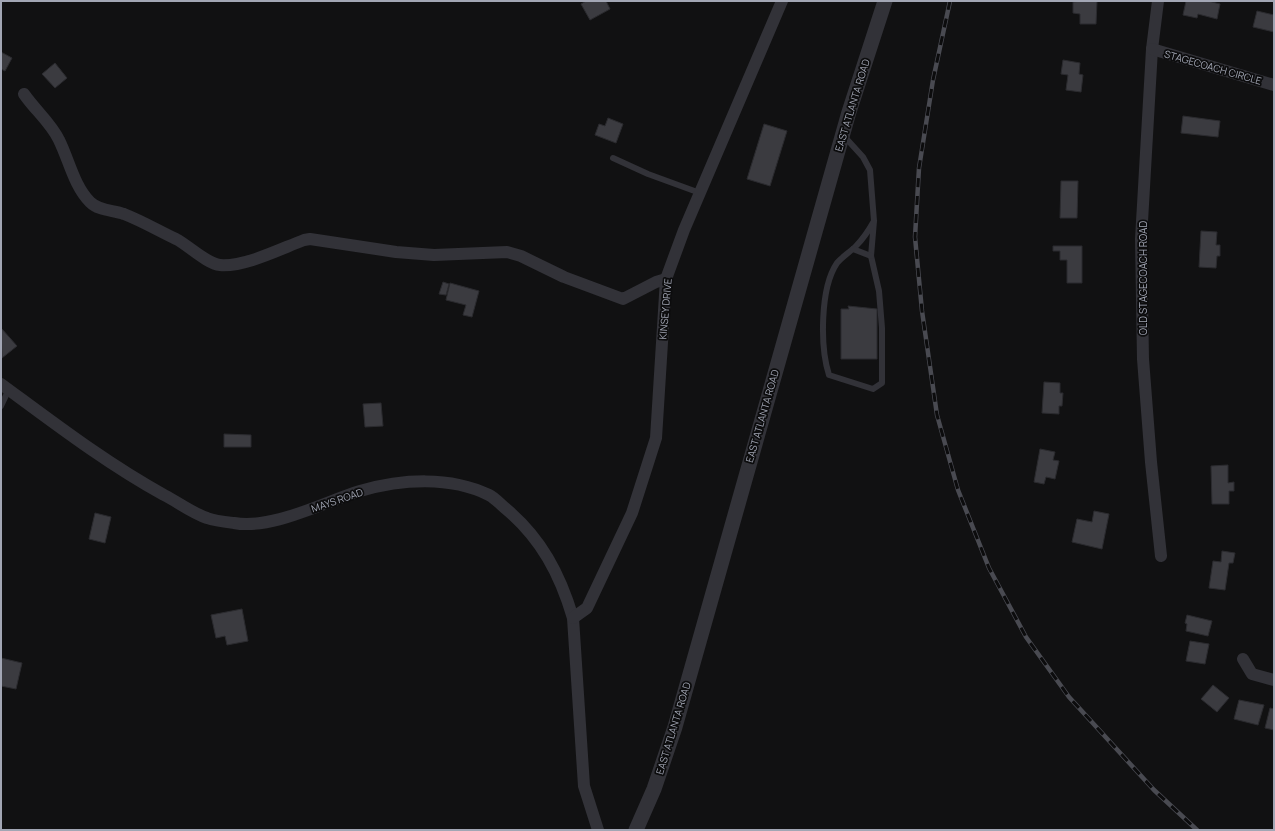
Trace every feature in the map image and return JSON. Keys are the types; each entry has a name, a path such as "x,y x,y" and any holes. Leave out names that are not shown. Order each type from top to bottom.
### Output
{"street":[{"name":"KINSEY DRIVE","path":"573,618 587,608 632,513 656,438 666,279 700,194 782,1"},
{"name":"EAST ATLANTA ROAD","path":"636,830 654,789 675,727 842,134 885,1"},
{"name":"OLD STAGECOACH ROAD","path":"1158,1 1152,49 1141,254 1144,359 1151,462 1161,556"},
{"name":"STAGECOACH CIRCLE","path":"1152,49 1274,85"},
{"path":"24,94 60,140 66,159 85,195 93,205 137,219 182,242 218,265 244,262 310,239 396,252 434,255 507,252 521,256 564,277 623,299 656,282 666,279"},
{"name":"MAYS ROAD","path":"5,387 132,477 206,518 236,524 252,525 312,510 360,491 414,482 451,483 490,496 518,519 541,547 557,572 573,618 584,786 598,830"},
{"path":"1243,659 1252,674 1274,680"}],"lane":[{"path":"842,134 863,157 870,170 874,221 872,256 880,292 883,366 882,383 873,389 829,374 826,365 823,319 824,295 837,263 853,249 867,233 874,221"},
{"path":"613,158 648,174 700,194"},
{"path":"853,249 872,256"},
{"path":"1,406 5,387"}],"building":[{"path":"586,1 606,1 610,9 590,20 581,4"},
{"path":"1097,1 1096,24 1080,24 1080,14 1073,13 1073,2"},
{"path":"1186,1 1208,1 1220,4 1217,19 1198,14 1197,18 1183,15"},
{"path":"1257,11 1274,15 1274,32 1253,27"},
{"path":"1,52 12,58 5,71 1,69"},
{"path":"1063,60 1080,63 1079,74 1083,75 1081,92 1066,90 1068,75 1061,74"},
{"path":"55,63 67,78 55,88 42,74"},
{"path":"1183,116 1220,121 1218,137 1181,133"},
{"path":"608,118 623,124 616,143 595,135 599,124 605,126"},
{"path":"764,124 787,131 770,186 747,179"},
{"path":"1061,181 1078,181 1077,218 1060,218"},
{"path":"1201,231 1217,232 1216,245 1220,245 1220,256 1217,256 1216,268 1199,267"},
{"path":"1053,246 1082,246 1082,283 1067,283 1067,260 1060,260 1060,251 1053,251"},
{"path":"443,282 449,284 446,295 439,294"},
{"path":"450,283 479,291 472,317 463,315 466,305 446,300"},
{"path":"848,306 877,309 877,359 841,359 841,309 849,309"},
{"path":"2,329 17,346 2,358 1,330"},
{"path":"1044,382 1060,383 1060,393 1063,393 1062,406 1059,406 1059,414 1042,413"},
{"path":"381,403 383,426 365,427 363,404"},
{"path":"224,434 251,435 251,447 224,447"},
{"path":"1040,449 1055,452 1053,460 1059,461 1055,479 1046,477 1044,484 1034,482"},
{"path":"1228,465 1228,483 1234,482 1234,491 1229,491 1229,504 1212,504 1211,466"},
{"path":"1094,511 1109,514 1102,549 1072,542 1077,519 1092,522"},
{"path":"95,513 111,517 105,543 89,539"},
{"path":"1222,551 1235,553 1233,563 1229,563 1225,590 1209,588 1213,561 1221,562"},
{"path":"242,609 248,641 227,645 225,636 216,638 211,615"},
{"path":"1187,615 1212,621 1208,636 1186,631 1187,624 1185,623"},
{"path":"1190,641 1209,644 1205,664 1186,661"},
{"path":"1,658 22,663 16,689 1,686"},
{"path":"1213,685 1229,698 1217,712 1201,699"},
{"path":"1239,700 1264,705 1258,725 1234,719"},
{"path":"1270,708 1274,709 1274,730 1265,728"}],"railway":[{"path":"950,1 933,80 919,168 915,237 922,311 937,415 958,490 989,568 1026,637 1069,697 1154,790 1197,830"}]}
